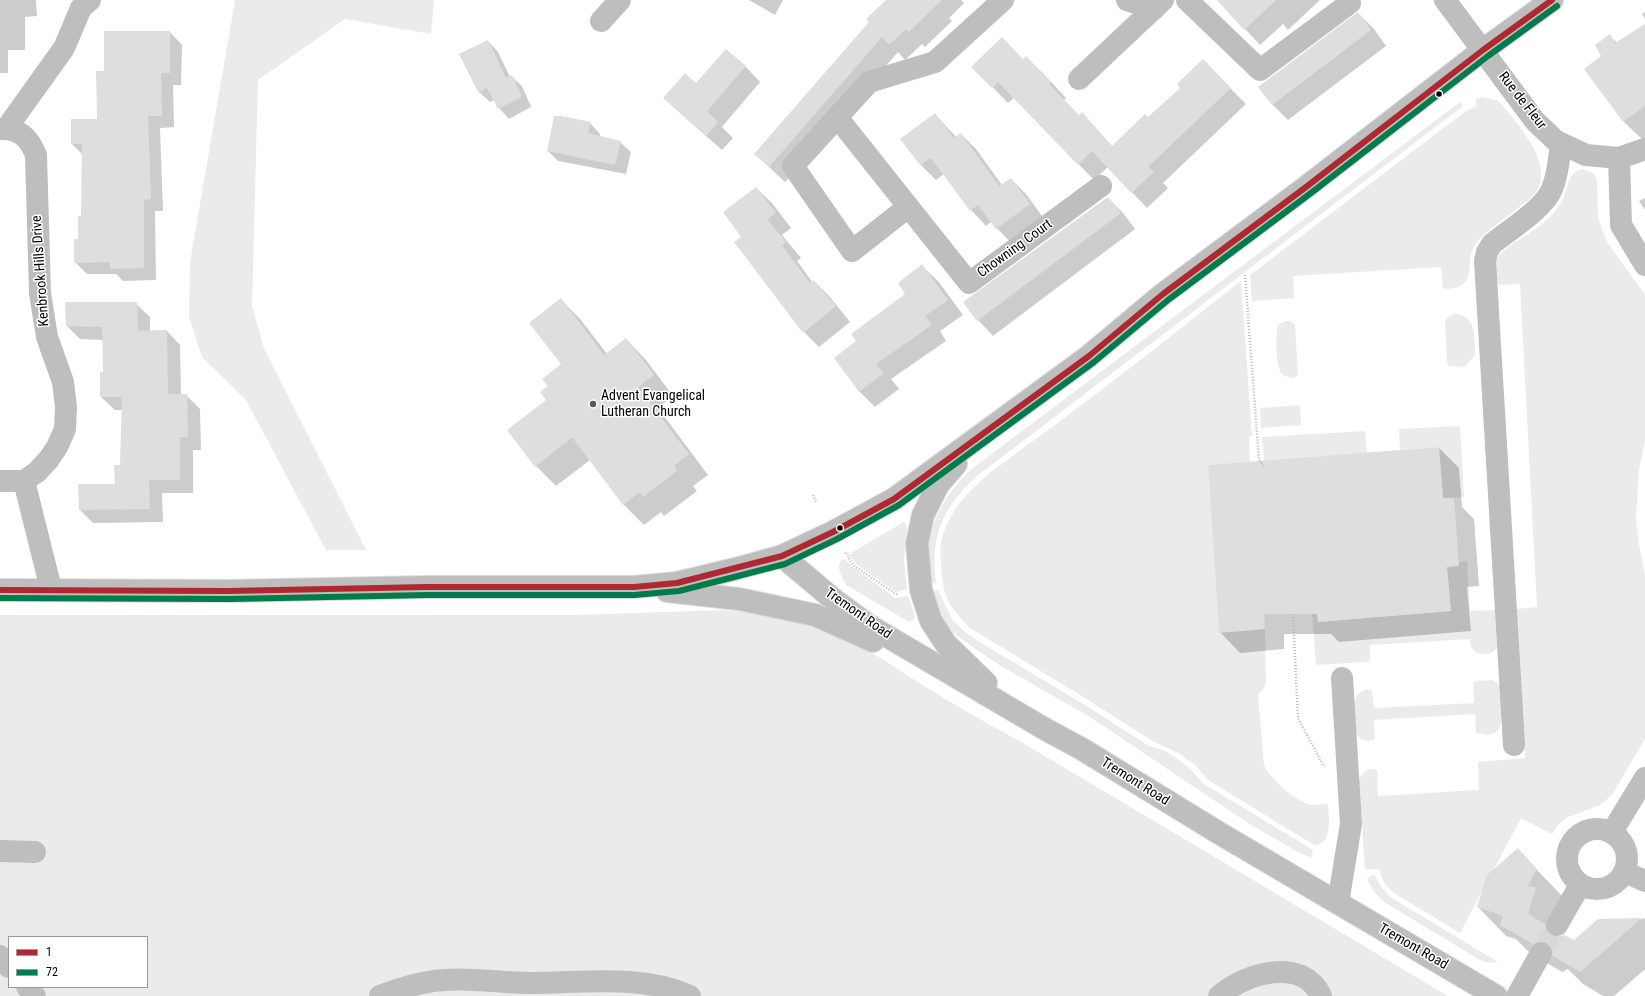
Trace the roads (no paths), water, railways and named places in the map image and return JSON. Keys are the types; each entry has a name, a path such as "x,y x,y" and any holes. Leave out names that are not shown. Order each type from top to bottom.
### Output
{"main road":[{"name":"Kenbrook Hills Drive","path":"24,481 37,472 49,460 57,447 65,429 66,407 63,382 47,337 40,293 36,155 30,142 20,133 3,129 64,48 81,8 90,0"},
{"path":"601,21 620,0"},
{"path":"908,207 852,251 793,166 869,82 935,62 1003,0"},
{"path":"1127,0 1158,4"},
{"path":"1187,0 1260,70 1350,3"},
{"name":"Rue de Fleur","path":"1445,0 1535,120 1556,141 1586,155 1619,158"},
{"path":"0,590 51,589 229,591 427,587 634,587 677,583 782,556 833,532 894,498 1089,356 1163,294 1306,188 1483,50 1552,0"},
{"path":"1079,79 1158,4"},
{"name":"Chowning Court","path":"837,117 969,283 1101,186"},
{"path":"1514,745 1486,261 1487,252 1492,244 1537,210 1547,199 1552,189 1561,144"},
{"path":"1645,150 1619,158 1621,225 1645,265"},
{"path":"988,430 938,485 923,515 917,543 921,590 931,621 946,644 977,676 1027,717"},
{"path":"0,481 24,481 51,589"},
{"name":"Tremont Road","path":"782,556 833,600 868,624 1045,729 1082,749 1219,833 1496,996"},
{"path":"634,587 739,599 815,615 895,652 1016,720 1045,729"},
{"path":"1338,903 1351,824 1342,678"},
{"path":"1612,832 1645,778"},
{"path":"1597,828 1612,832 1623,842 1628,857 1625,872 1614,885 1597,890 1580,885 1570,873 1566,858 1570,843 1582,832 1589,830 1597,828"},
{"path":"0,851 35,852"},
{"path":"1625,872 1645,881"},
{"path":"1557,925 1580,885"},
{"path":"1517,996 1541,953"},
{"path":"0,956 8,966"},
{"path":"1220,996 1228,988 1247,979 1269,972 1287,972 1301,976 1311,982 1321,996"},
{"path":"380,996 415,984 445,980 481,980 528,983 610,981 650,985 680,991 690,996"},
{"path":"28,988 35,996"}],"tunnel":[{"path":"1541,953 1557,925"}],"place":[{"name":"Advent Evangelical Lutheran Church","path":"593,404"}]}
